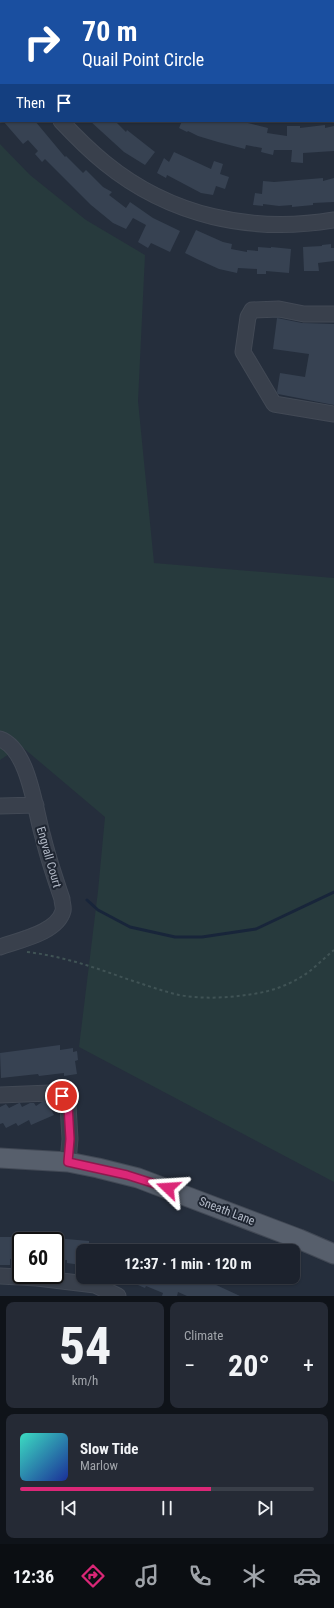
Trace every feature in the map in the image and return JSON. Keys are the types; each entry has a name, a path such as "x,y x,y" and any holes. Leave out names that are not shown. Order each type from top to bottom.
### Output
{"main road":[{"name":"Sneath Lane","path":"0,1158 68,1162 147,1180 334,1254"}],"street":[{"path":"62,122 87,148 106,164 148,192 173,204 223,220 249,224 302,224 334,220"},
{"path":"334,314 304,314 279,309 252,310 248,317 243,350 244,356 274,404 334,414"},
{"name":"Engvall Court","path":"0,739 10,746 19,757 26,772 36,805 41,831 62,899 63,909 60,918 54,926 0,947"},
{"path":"0,806 36,805"},
{"path":"0,1095 50,1093 62,1096 68,1105 70,1139 68,1162"},
{"path":"0,1276 37,1278 94,1285 118,1296"}],"path":[{"path":"22,951 51,955 80,963 180,995 200,997 232,997 258,994 301,977 334,950"}],"shaded area":[{"path":"0,144 30,175 86,220 145,255 138,401 154,563 334,578 334,1182 79,1047 98,891 105,817 21,746 0,760"}],"building":[{"path":"4,122 36,122 65,157 66,156 83,173 86,170 103,187 112,192 109,195 126,208 130,202 153,218 180,231 170,252 151,243 148,248 138,242 146,225 133,218 126,229 113,223 91,205 45,159 42,162 35,154 38,151 28,140 23,144"},
{"path":"91,122 116,122 126,132 127,130 155,152 145,165 124,152"},
{"path":"182,122 244,122 268,128 267,133 287,136 287,126 300,126 300,128 325,125 325,128 334,126 334,151 303,153 303,163 291,162 292,150 274,150 273,155 261,152 262,148 246,145 245,149 198,136 179,128"},
{"path":"174,152 211,169 214,161 223,164 220,174 229,177 225,189 216,186 213,195 201,193 167,175 166,178 157,173 164,158 169,162"},
{"path":"323,178 323,181 334,178 334,202 313,203 313,205 292,207 292,205 253,205 255,193 262,194 263,181 274,182"},
{"path":"196,230 223,242 232,244 231,249 247,252 247,250 258,251 258,247 291,249 289,273 266,271 266,274 257,274 257,269 238,268 237,273 219,269 197,259 185,253"},
{"path":"331,244 331,248 334,248 334,261 318,263 319,271 304,271 303,247"},
{"path":"277,318 302,323 334,324 334,405 278,394 280,373 305,377 309,354 273,349"},
{"path":"60,1045 60,1050 73,1048 73,1052 77,1051 78,1060 75,1061 77,1074 64,1076 64,1073 39,1076 38,1074 1,1078 0,1053"},
{"path":"42,1102 47,1102 54,1115 31,1125 29,1120 18,1126 16,1123 6,1128 3,1123 0,1124 0,1107 6,1104 9,1108 19,1103 22,1107 30,1103 34,1103 36,1106"},
{"path":"0,1237 12,1237 12,1259 10,1259 10,1265 0,1265"},
{"path":"64,1239 89,1241 89,1244 76,1244 76,1264 67,1263 67,1260 64,1260"},
{"path":"136,1284 214,1284 240,1296 187,1296 178,1292 177,1296 162,1296 163,1293 146,1286 145,1288"}],"waterway":[{"path":"87,900 98,910 130,927 175,937 202,937 256,929 334,892"}],"route":[{"path":"62,1096 68,1105 70,1139 68,1162 147,1180 168,1188"}]}
